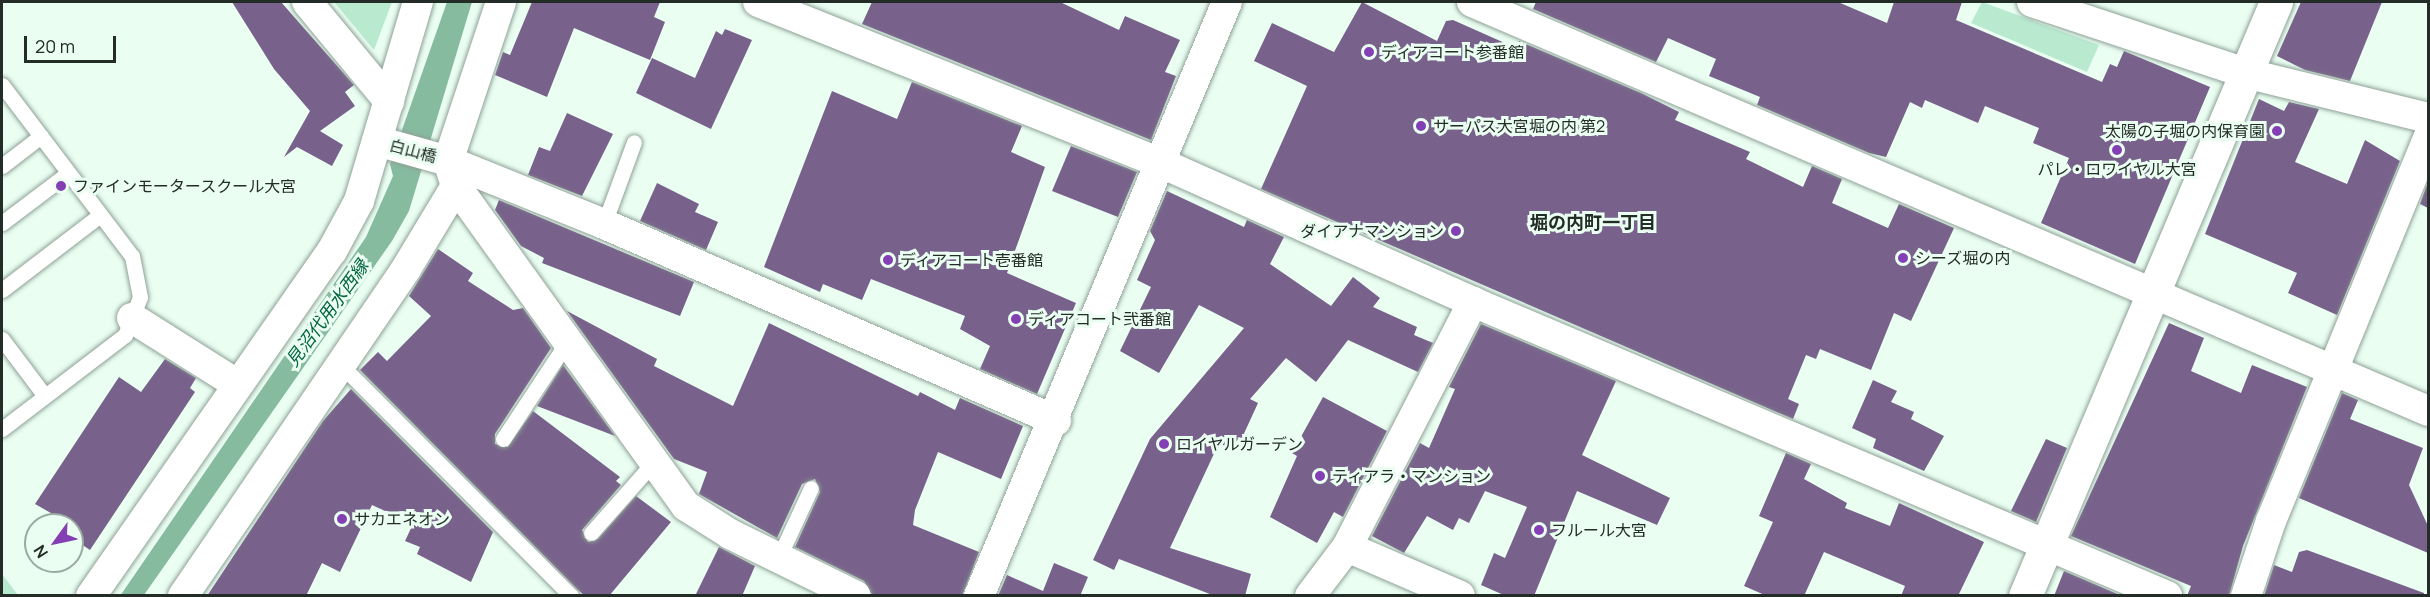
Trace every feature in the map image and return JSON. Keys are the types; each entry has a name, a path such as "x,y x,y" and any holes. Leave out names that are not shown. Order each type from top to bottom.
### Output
{"street":[{"path":"307,2 389,101"},
{"path":"91,596 332,251 359,201 418,2"},
{"path":"183,596 406,269 452,173 501,2"},
{"path":"758,2 1161,164 1473,302 2167,596"},
{"path":"979,596 1056,421 1227,2"},
{"path":"1472,2 2155,290 2428,411"},
{"path":"2032,2 2245,73 2428,118"},
{"path":"2025,596 2276,2"},
{"path":"2246,596 2332,370 2428,138"},
{"name":"白山橋","path":"377,141 452,173 604,224 1056,421"},
{"path":"452,173 653,463 686,506 778,559 856,596"},
{"path":"1310,596 1347,547 1473,302"},
{"path":"132,318 237,384"},
{"path":"1347,547 1460,596"}],"lane":[{"path":"2,429 125,335 140,297 132,256 40,136 4,94"},
{"path":"2,166 40,136"},
{"path":"604,224 634,142"},
{"path":"2,224 68,173"},
{"path":"2,290 100,215"},
{"path":"2,339 45,396"},
{"path":"503,439 569,339"},
{"path":"351,375 571,596"},
{"path":"591,533 653,463"},
{"path":"778,559 811,488"}],"shaded area":[{"path":"334,2 392,2 374,50"},
{"path":"1982,2 2099,45 2087,72 1971,23"},
{"path":"2,574 18,595 2,595"}],"water":[{"name":"見沼代用水西縁","path":"447,2 472,2 409,211 392,241 144,595 120,596 366,237 393,176 390,164"}],"building":[{"path":"232,2 281,2 354,85 345,92 355,106 320,131 343,145 332,166 297,147 284,157 310,111 274,69"},
{"path":"532,2 660,2 654,17 665,22 650,60 574,28 547,97 495,75 503,52 510,55"},
{"path":"872,2 1060,2 1119,30 1125,16 1180,40 1165,72 1176,76 1151,140 862,24"},
{"path":"1362,2 1437,41 1446,21 1453,20 1516,48 1519,41 1641,93 1679,112 1675,120 1750,152 1746,159 1803,187 1812,166 1842,179 1832,203 1888,228 1899,204 1954,228 1911,321 1894,313 1871,370 1820,349 1816,359 1806,355 1788,399 1799,404 1793,419 1261,189 1307,86 1254,61 1272,23 1334,52"},
{"path":"1536,2 1838,2 1887,23 1894,2 1962,2 1956,20 2102,82 2110,64 2117,67 2124,51 2210,87 2135,264 2041,223 2069,158 2033,143 2039,128 1985,106 1978,123 1925,100 1922,108 1910,102 1886,157 1869,153 1757,105 1760,97 1709,76 1716,59 1668,38 1656,62 1533,9"},
{"path":"2301,2 2382,2 2350,81 2305,70 2277,56"},
{"path":"725,29 752,40 711,129 636,93 652,58 695,78 716,31 722,35"},
{"path":"912,82 1022,126 1011,152 1045,167 1007,273 1076,303 1037,394 980,369 990,346 960,329 965,316 871,279 862,300 823,284 820,292 764,267 832,91 897,119"},
{"path":"2259,99 2284,111 2289,102 2319,109 2295,162 2347,184 2365,140 2400,161 2337,315 2288,293 2297,273 2205,234"},
{"path":"567,113 613,134 582,196 528,175 539,147 550,151"},
{"path":"1071,146 1137,172 1118,217 1052,191"},
{"path":"2428,182 2428,208 2420,204"},
{"path":"657,183 699,204 695,212 718,222 706,250 640,221"},
{"path":"1167,191 1244,227 1247,220 1284,237 1270,264 1331,306 1353,277 1380,298 1373,307 1417,327 1414,335 1433,343 1418,372 1348,340 1316,382 1286,358 1250,399 1258,403 1236,451 1219,443 1170,548 1251,574 1245,596 1215,596 1119,559 1114,570 1093,560 1150,439 1244,328 1199,305 1159,373 1120,351 1151,287 1137,280 1155,240 1150,231"},
{"path":"499,200 694,282 680,316 542,263 544,258 521,246 495,210"},
{"path":"438,249 473,273 468,281 513,310 523,308 551,348 495,434 495,444 508,447 533,411 620,477 616,481 621,485 582,530 588,542 598,539 636,496 671,522 609,596 585,596 578,590 360,370 378,352 387,361 431,316 409,296"},
{"path":"567,311 657,359 654,366 733,406 769,323 918,396 920,392 955,410 960,398 1023,426 1001,479 938,452 915,510 913,525 979,552 962,596 873,596 864,581 795,547 820,492 815,479 802,484 777,538 699,494 707,472 674,459"},
{"path":"2169,323 2204,338 2191,371 2241,393 2252,365 2307,387 2243,546 2229,596 2187,596 2191,586 2071,536"},
{"path":"1481,324 1616,381 1582,455 1670,498 1657,525 1577,491 1534,596 1506,596 1481,585 1494,553 1505,558 1527,507 1485,491 1469,523 1459,518 1453,530 1427,516 1404,553 1372,536 1420,443 1429,448 1455,389 1449,387"},
{"path":"165,359 196,378 190,388 195,392 90,550 84,546 84,513 51,513 35,504 119,377 141,392"},
{"path":"563,365 615,436 537,406"},
{"path":"1873,380 1897,391 1891,402 1914,412 1911,419 1944,436 1924,471 1873,448 1876,439 1852,428"},
{"path":"351,389 493,532 471,582 417,554 420,547 405,541 413,524 372,505 340,572 322,563 306,596 207,596 323,421"},
{"path":"2342,393 2358,400 2350,419 2423,448 2409,485 2428,526 2428,553 2299,498"},
{"name":"ティアラ・マンション","path":"1323,397 1387,431 1343,517 1334,512 1317,543 1270,517 1297,456 1292,453"},
{"path":"2046,439 2067,448 2036,522 2011,511"},
{"path":"1786,453 1811,464 1804,479 1847,503 1845,508 1890,526 1899,503 1984,542 1958,596 1901,596 1905,586 1824,552 1804,596 1767,596 1744,586 1773,522 1759,516"},
{"path":"719,547 755,566 742,596 695,596"},
{"path":"2307,550 2424,593 2424,596 2264,596 2274,565 2292,572 2299,552"},
{"path":"1054,563 1088,577 1080,596 998,596 1007,575 1043,591"},
{"path":"2064,571 2122,596 2054,596"}],"place":[{"name":"ディアコート参番館","path":"1369,52"},
{"name":"サーパス大宮堀の内 第2","path":"1421,126"},
{"name":"太陽の子堀の内保育園","path":"2277,131"},
{"name":"パレ・ロワイヤル大宮","path":"2117,150"},
{"name":"ファインモータースクール大宮","path":"61,186"},
{"name":"ダイアナマンション","path":"1456,231"},
{"name":"シーズ堀の内","path":"1903,258"},
{"name":"ディアコート壱番館","path":"888,260"},
{"name":"ディアコート弐番館","path":"1016,319"},
{"name":"ロイヤルガーデン","path":"1164,444"},
{"name":"ティアラ・マンション","path":"1320,476"},
{"name":"サカエネオン","path":"342,519"},
{"name":"フルール大宮","path":"1539,530"}],"district":[{"name":"堀の内町一丁目","path":"1593,222"}]}
